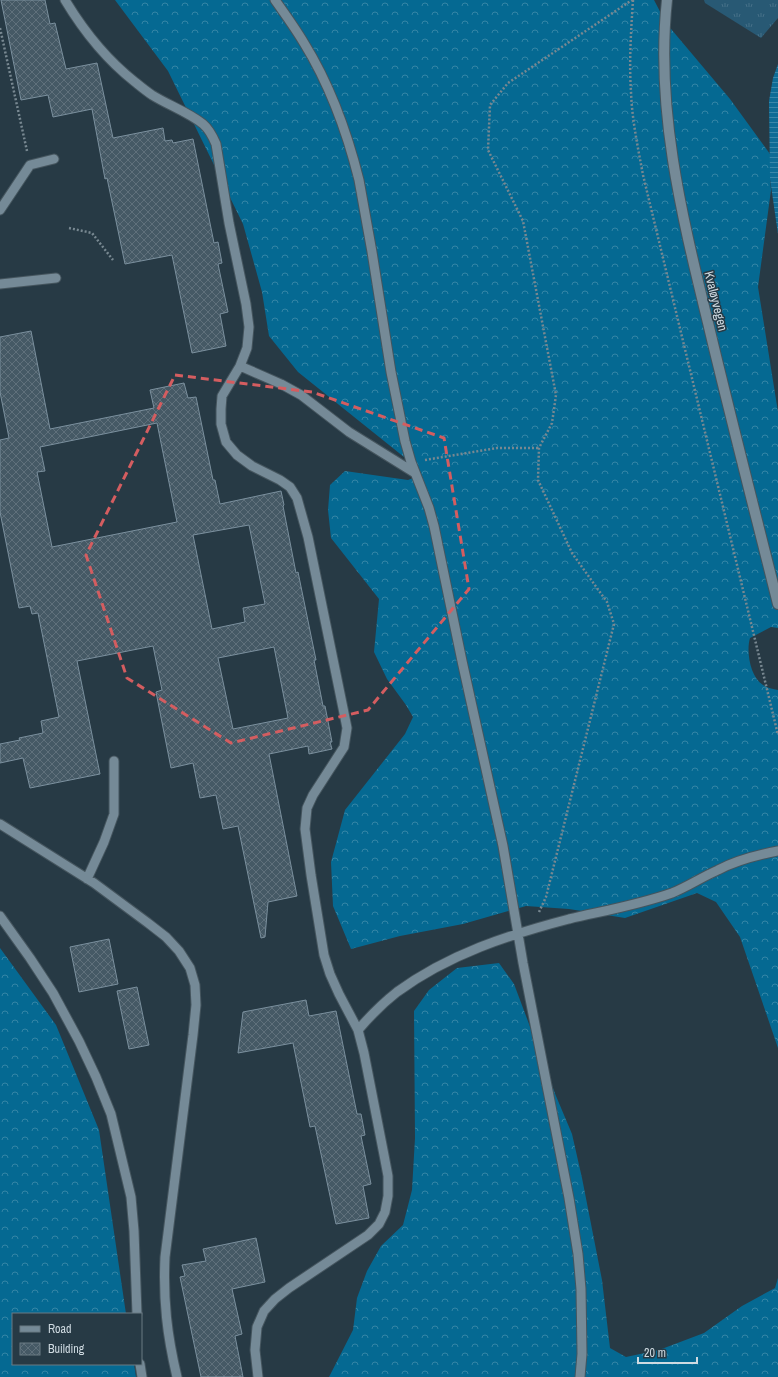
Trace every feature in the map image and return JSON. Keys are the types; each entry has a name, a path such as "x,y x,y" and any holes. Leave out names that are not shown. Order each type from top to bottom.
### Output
{"street":[{"name":"Kvaløyvegen","path":"667,0 664,44 664,80 671,152 694,267 778,604"}],"lane":[{"path":"66,0 76,18 112,60 134,81 152,95 204,125 212,134 216,144 249,327 247,348 240,366 222,396 221,424 226,442 237,455 252,466 280,480 290,487 297,498 308,537 345,718 346,732 344,746 313,795 308,808 305,829 324,955 338,994 358,1030 377,1115 387,1169 388,1196 385,1212 379,1224 368,1235 289,1288 264,1311 257,1327 256,1350 258,1377"},
{"path":"275,0 304,43 330,93 351,149 359,180 391,372 411,462 429,508 434,526 503,846 518,933 555,1122 578,1254 582,1322 580,1377"},
{"path":"0,210 30,165 54,159"},
{"path":"0,284 56,278"},
{"path":"240,366 281,384 301,395 349,432 415,474"},
{"path":"87,878 104,842 114,814 114,761"},
{"path":"0,824 87,878 138,915 179,951 190,968 195,985 196,1005 166,1249 165,1271 165,1305 168,1332 177,1377"},
{"path":"358,1030 396,993 432,969 490,943 531,929 613,909 672,892 719,869 754,855 778,851"},
{"path":"0,916 53,993 86,1055 111,1114 131,1197 137,1313"},
{"path":"140,1365 142,1377"}],"path":[{"path":"531,929 546,897 614,624 607,602 572,553 538,480 539,448 552,423 556,395 522,221 488,150 490,105 508,83 633,0"},
{"path":"633,0 630,46 631,93 643,175 778,735"},
{"path":"0,28 30,165"},
{"path":"69,228 92,233 114,260"},
{"path":"411,462 497,448 539,448"}],"highlighted area":[{"path":"175,375 312,392 444,438 469,589 368,710 231,743 127,678 86,555"}],"green space":[{"path":"115,0 654,0 666,23 730,99 770,154 771,190 758,287 778,412 778,628 771,627 750,638 749,656 752,670 759,681 766,687 778,690 778,1048 740,937 716,902 697,893 625,918 569,909 526,906 463,924 400,936 351,949 333,906 331,862 345,810 405,734 413,717 387,679 374,652 379,599 331,538 328,510 330,485 345,471 408,480 418,476 409,461 298,372 269,336 262,292 243,224 168,71"},
{"path":"704,0 778,0 778,18 761,38 705,3"},
{"path":"0,948 56,1025 99,1130 126,1313 12,1313 12,1365 134,1365 136,1377 0,1377"},
{"path":"499,963 514,984 556,1096 572,1134 602,1280 610,1348 626,1357 659,1350 704,1333 742,1306 775,1288 778,1278 778,1377 329,1377 353,1330 357,1298 367,1271 381,1246 403,1225 412,1190 415,1138 414,1011 429,990 457,968"}],"shaded area":[{"path":"778,64 778,234 770,179 769,101 773,78"}],"building":[{"path":"1,0 45,0 50,24 55,23 66,69 97,63 113,138 163,128 165,141 172,140 173,143 193,139 214,243 218,242 222,263 218,264 228,312 220,314 226,346 192,353 172,255 125,264 107,178 105,179 92,109 53,117 48,95 21,100"},
{"path":"31,331 50,429 154,408 150,390 184,383 188,398 196,397 213,480 215,480 220,504 281,491 296,573 298,572 316,660 314,660 323,706 325,706 332,749 309,754 308,746 269,754 297,896 268,902 265,937 261,938 238,826 223,829 216,795 200,798 193,763 171,768 156,692 162,690 153,646 77,661 100,774 30,788 23,758 0,763 0,744 43,733 41,721 59,717 38,613 32,614 30,606 19,608 0,512 0,440 9,438 0,392 0,337","holes":["157,423 177,522 52,547 37,472 45,471 40,447","249,525 265,604 243,608 245,622 212,629 193,535","274,647 288,718 233,729 218,658"]},
{"path":"109,939 118,984 79,992 70,947"},
{"path":"137,987 149,1045 129,1049 117,991"},
{"path":"306,1000 309,1016 336,1011 357,1114 361,1114 365,1135 361,1136 371,1184 363,1186 369,1218 336,1224 315,1126 310,1127 293,1043 238,1053 243,1012"},
{"path":"256,1238 265,1282 232,1289 242,1334 235,1336 243,1377 201,1377 180,1277 185,1276 182,1265 206,1261 203,1249"}]}
